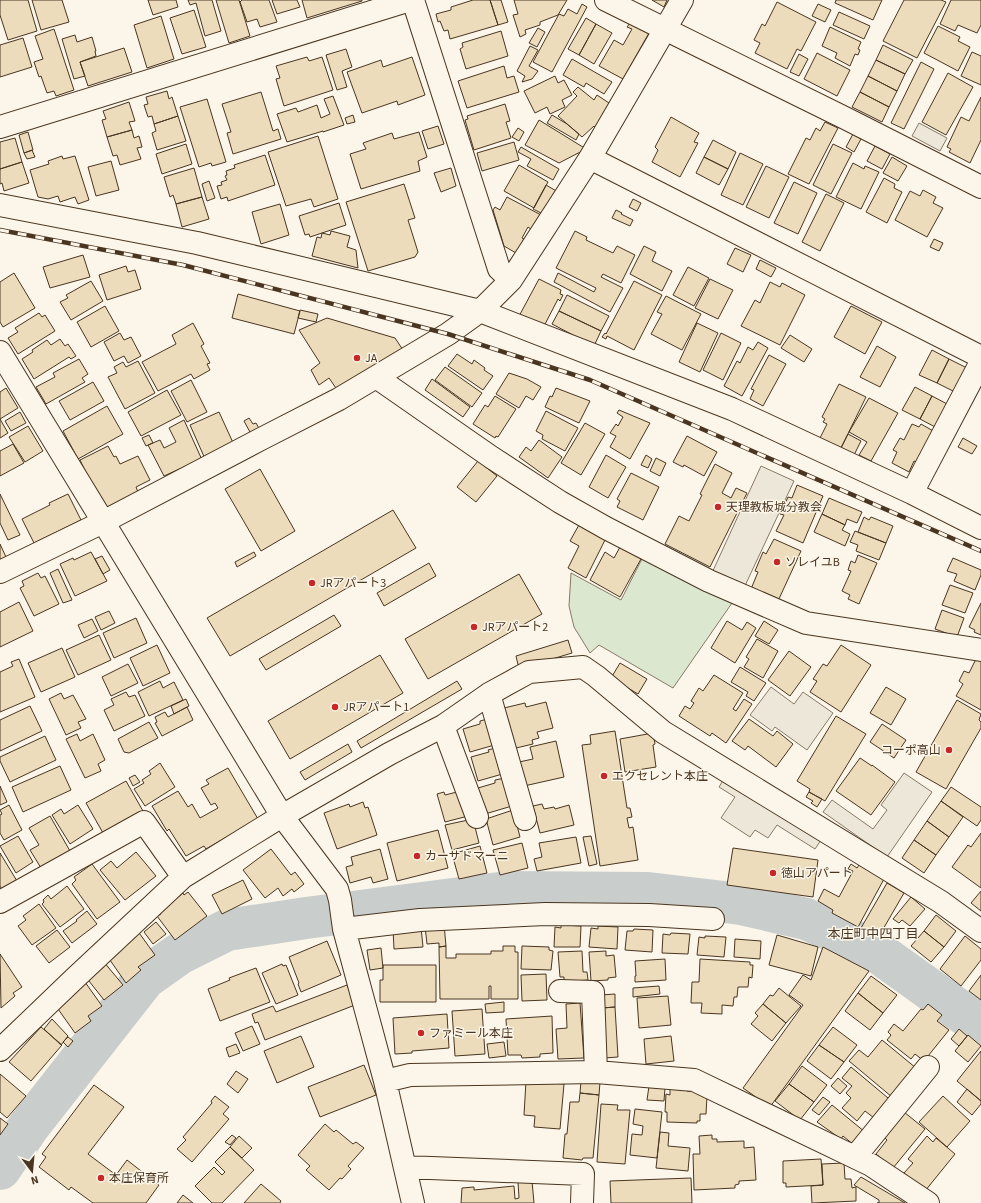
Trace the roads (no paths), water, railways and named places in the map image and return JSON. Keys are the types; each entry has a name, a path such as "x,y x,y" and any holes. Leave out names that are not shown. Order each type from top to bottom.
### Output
{"street":[{"path":"0,127 411,0 499,269 511,280"},
{"path":"606,0 852,121 981,187"},
{"path":"0,572 103,522 339,399 448,334 480,311 511,280 590,158 682,0"},
{"path":"590,158 981,357"},
{"path":"0,205 196,243 480,311 732,409 912,493 981,528"},
{"path":"0,352 282,816 337,889 342,917 385,1081 413,1203"},
{"path":"912,493 981,362"},
{"path":"376,377 491,457 560,502 709,582 806,623 981,650"},
{"path":"0,1050 183,877 282,816 389,754 443,726 489,694 529,672 582,667 596,676 664,732 941,902 981,931"},
{"path":"489,694 525,819"},
{"path":"443,726 477,817"},
{"path":"0,902 144,822 183,877"},
{"path":"342,917 420,920 545,914 649,915 712,919"},
{"path":"560,991 593,992 596,1072"},
{"path":"855,1157 928,1067"},
{"path":"385,1081 410,1075 596,1072 694,1080 871,1165 928,1203"},
{"path":"405,1167 583,1174 582,1203"}],"waterway":[{"path":"0,1169 29,1126 145,978 179,954 227,930 306,918 507,892 648,893 741,904 806,919 876,951 981,1026"}],"railway":[{"path":"0,230 183,265 448,334 590,380 981,551"}],"place":[{"name":"JA","path":"357,358"},
{"name":"天理教板城分教会","path":"718,507"},
{"name":"ソレイユB","path":"777,562"},
{"name":"JRアパート3","path":"312,583"},
{"name":"JRアパート2","path":"474,627"},
{"name":"JRアパート1","path":"335,707"},
{"name":"コーポ高山","path":"949,750"},
{"name":"エクセレント本庄","path":"604,776"},
{"name":"カーサドマーニ","path":"417,856"},
{"name":"徳山アパート","path":"773,873"},
{"name":"ファミール本庄","path":"421,1033"},
{"name":"本庄保育所","path":"101,1178"}],"district":[{"name":"本庄町中四丁目","path":"873,934"}]}
